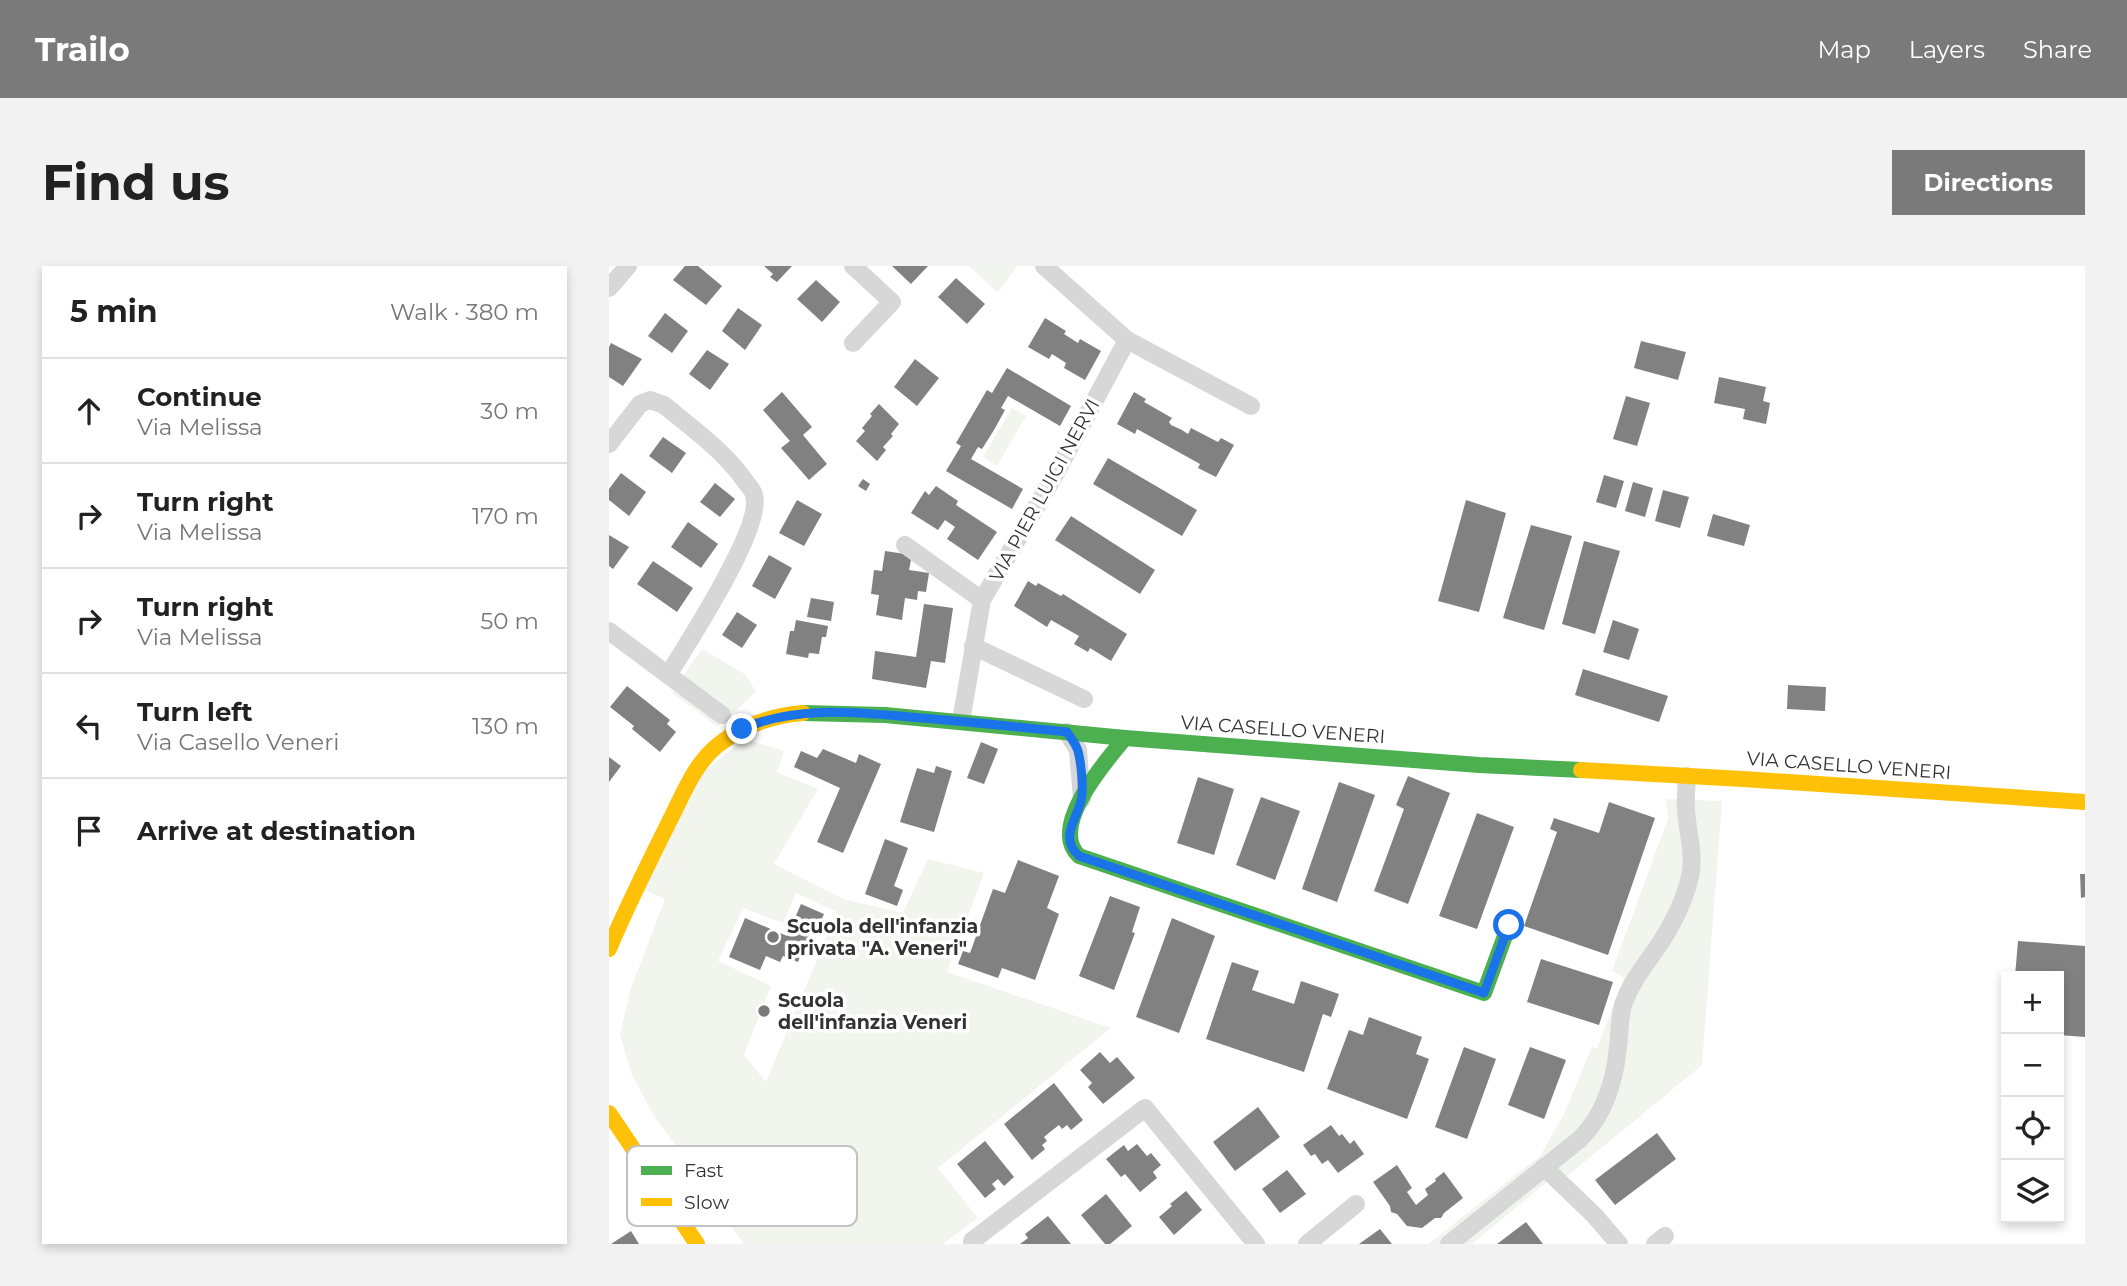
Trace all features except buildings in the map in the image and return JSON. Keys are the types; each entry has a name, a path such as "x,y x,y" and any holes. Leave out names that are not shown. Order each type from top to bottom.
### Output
{"street":[{"path":"609,288 628,266"},
{"path":"853,266 892,302 853,343"},
{"path":"1044,266 1127,340 1251,406"},
{"name":"VIA PIER LUIGI NERVI","path":"961,721 982,600 1052,479 1127,340"},
{"path":"609,444 640,404 650,400 664,405 735,467 754,495 754,511 749,532 724,582 668,675"},
{"path":"905,545 982,600"},
{"path":"609,656 615,636 722,715"},
{"path":"973,646 1084,699"},
{"name":"VIA CASELLO VENERI","path":"609,949 632,895 696,769 717,746 737,733 763,721 800,713 885,715 1125,738 1479,765 2085,802"},
{"path":"1067,732 1078,750 1082,799"},
{"path":"1125,738 1105,761 1082,799 1069,838 1072,850 1079,856 1484,993 1509,925"},
{"path":"1449,1244 1471,1237 1544,1167 1592,1128 1606,1102 1618,1049 1619,1021 1624,1003 1640,971 1678,916 1689,878 1692,859 1686,808 1687,776"},
{"path":"971,1243 1145,1108 1256,1244"},
{"path":"609,1114 631,1146"},
{"path":"1544,1167 1594,1214 1619,1244"},
{"path":"1307,1244 1356,1204"},
{"path":"685,1226 697,1244"}],"shaded area":[{"path":"969,266 1017,266 998,293"},
{"path":"1012,408 1026,416 997,466 983,457"},
{"path":"702,649 746,675 756,692 718,727 672,693"},
{"path":"745,739 784,751 777,772 818,789 774,864 843,899 903,913 928,859 984,873 947,972 1111,1028 938,1168 978,1218 943,1244 744,1244 731,1226 857,1226 857,1146 676,1146 652,1112 631,1073 620,1034 631,988 665,899 644,890 702,773","holes":["796,893 837,912 766,1082 744,1055 771,986 718,961 743,908 783,923"]},
{"path":"1666,799 1722,801 1702,1065 1554,1187 1548,1181 1472,1244 1428,1244 1540,1156 1564,1114 1592,1047 1597,1048 1624,978 1612,971 1668,819"}],"traffic: fast":[{"path":"803,713 885,715 1125,738 1479,765 1581,770"},
{"path":"1125,738 1093,778 1075,812 1070,829 1071,844 1079,856 1484,993 1509,925"}],"traffic: slow":[{"path":"609,949 684,791 702,761 727,738 748,727 780,716 803,713"},
{"path":"1581,770 2085,802"},
{"path":"609,1113 631,1146"},
{"path":"685,1226 697,1244"}],"place":[{"name":"Scuola dell'infanzia privata \"A. Veneri\"","path":"773,937"},
{"name":"Scuola dell'infanzia Veneri","path":"764,1011"}],"route":[{"path":"742,729 800,713 852,713 1067,732 1078,750 1080,769 1082,799 1069,838 1072,850 1079,856 1484,993 1509,925"}]}
